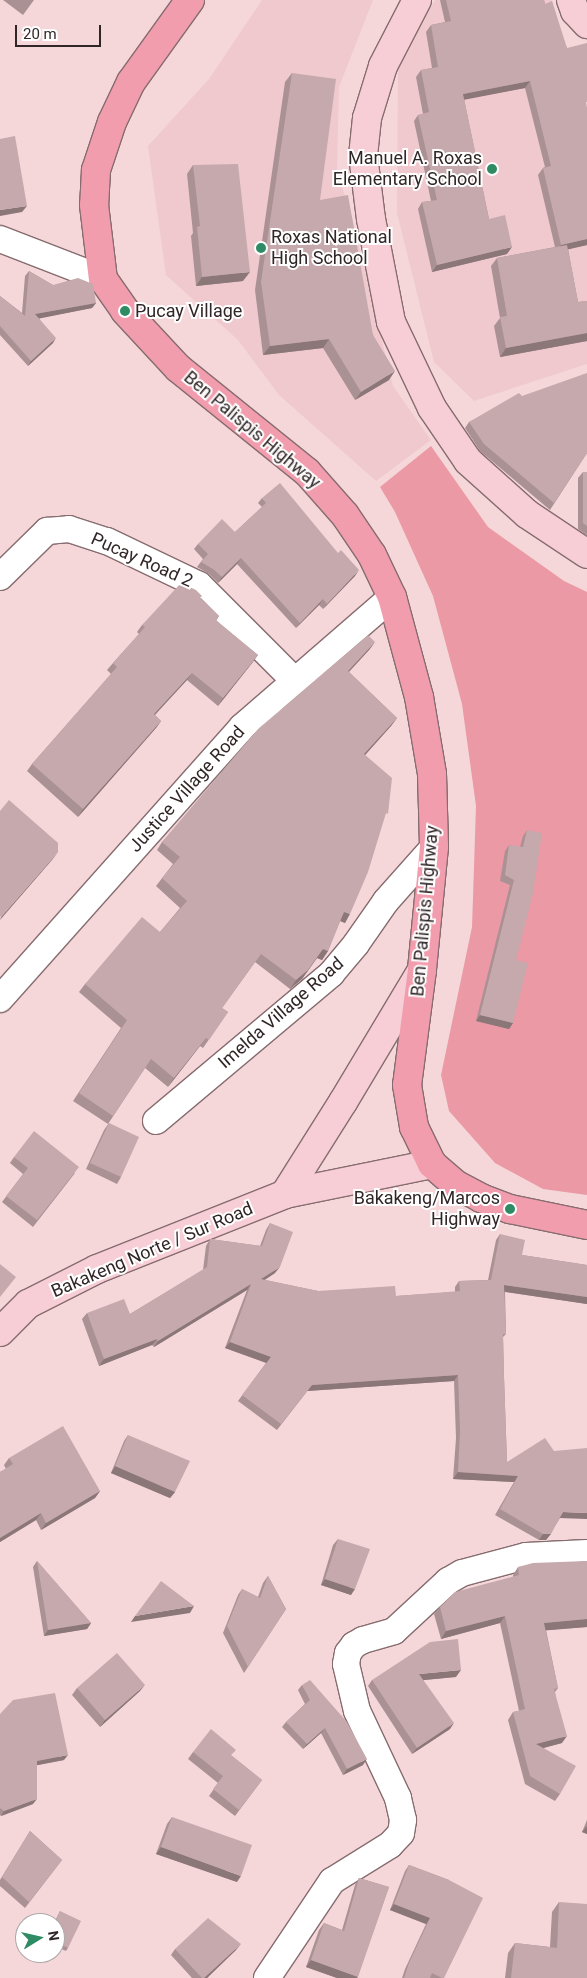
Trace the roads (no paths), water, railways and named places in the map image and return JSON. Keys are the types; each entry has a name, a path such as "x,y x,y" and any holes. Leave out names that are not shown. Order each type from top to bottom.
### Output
{"main road":[{"name":"Ben Palispis Highway","path":"190,0 131,82 112,122 96,170 94,205 103,279 125,311 178,368 307,472 345,515 372,555 392,597 419,696 432,774 434,847 422,970 407,1085 414,1127 432,1164 455,1184 481,1198 510,1209 587,1225"},
{"path":"417,0 382,66 367,118 363,155 371,219 391,322 432,408 468,461 527,514 587,554"},
{"path":"571,0 575,11 587,24"},
{"path":"284,1194 343,1102 422,970"},
{"name":"Bakakeng Norte / Sur Road","path":"0,1332 28,1304 97,1269 284,1194 432,1164"}],"street":[{"path":"0,239 103,279"},
{"name":"Pucay Road 2","path":"0,577 47,532 69,529 107,541 199,585 294,680"},
{"name":"Justice Village Road","path":"0,999 242,727 392,597"},
{"name":"Imelda Village Road","path":"156,1122 331,974 356,944 386,901 434,847"},
{"path":"267,1978 332,1881 390,1845 401,1833 404,1820 398,1798 357,1711 346,1664 354,1644 376,1635 394,1631 448,1581 462,1573 526,1556 587,1553"}],"place":[{"name":"Manuel A. Roxas Elementary School","path":"492,169"},
{"name":"Roxas National High School","path":"261,248"},
{"name":"Pucay Village","path":"125,311"},
{"name":"Bakakeng/Marcos Highway","path":"510,1209"}]}
